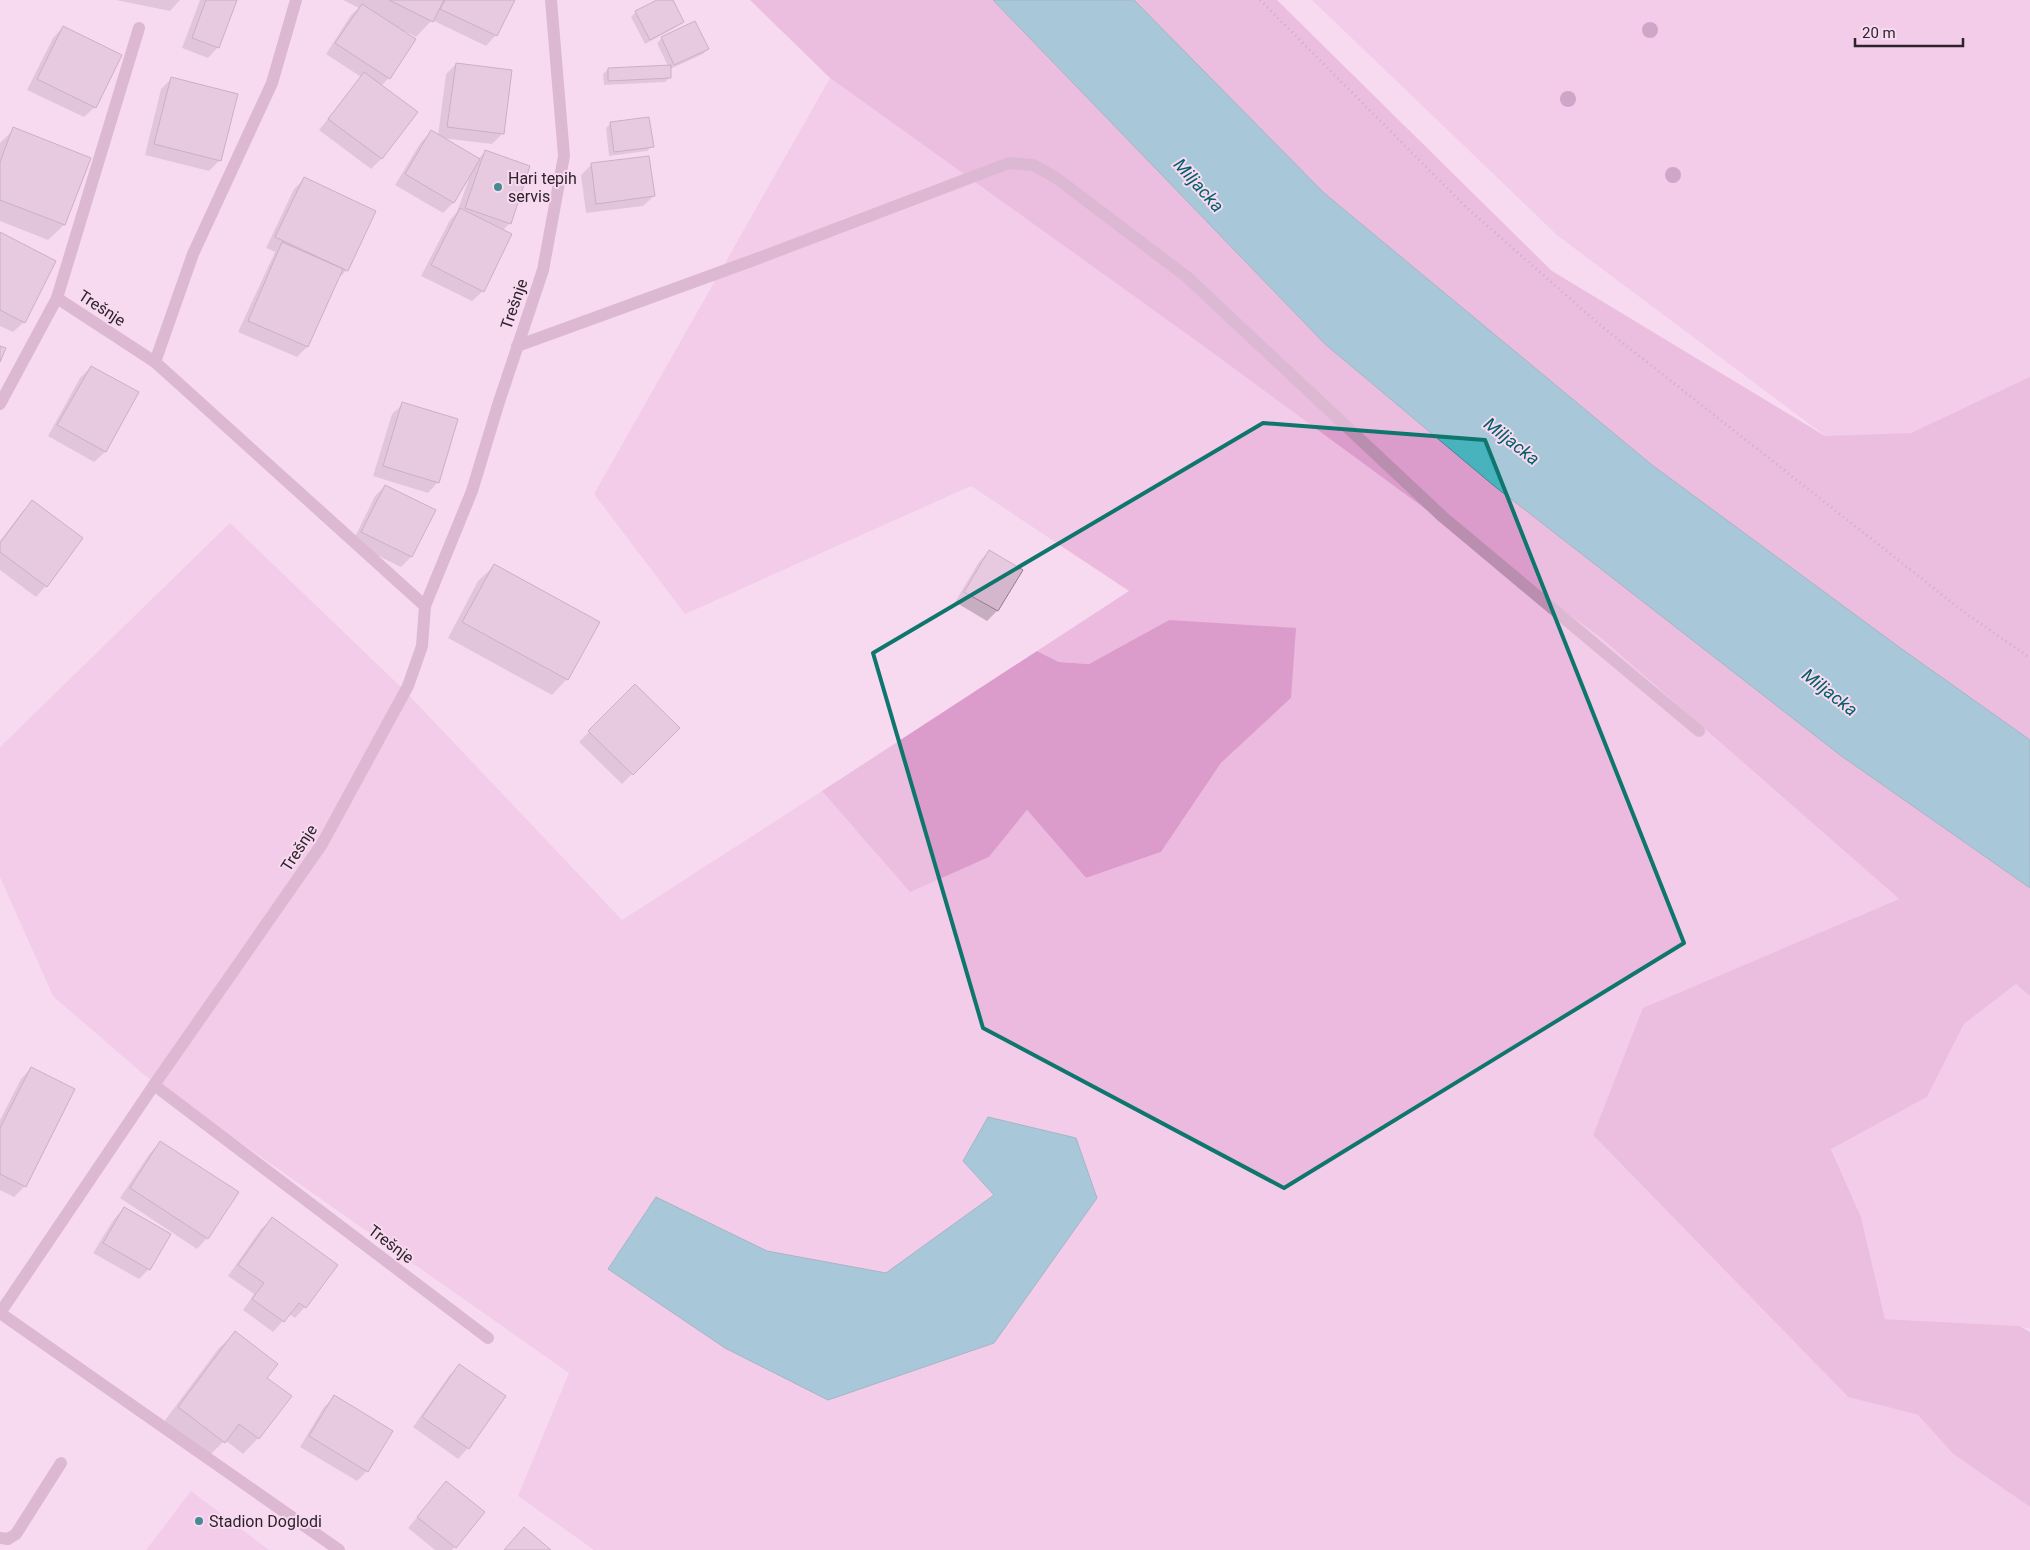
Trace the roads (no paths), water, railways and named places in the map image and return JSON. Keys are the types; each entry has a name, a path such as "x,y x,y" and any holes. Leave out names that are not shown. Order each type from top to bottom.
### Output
{"street":[{"path":"155,362 193,254 272,83 296,0"},
{"name":"Trešnje","path":"339,1550 0,1313 154,1085 322,844 408,686 422,646 425,606 472,492 517,346 543,270 564,156 551,0"},
{"path":"57,298 139,28"},
{"path":"517,346 760,258 1009,164 1033,165 1055,177 1187,278 1443,517 1699,731"},
{"name":"Trešnje","path":"0,404 57,298 155,362 425,606"},
{"name":"Trešnje","path":"154,1085 488,1338"},
{"path":"0,1538 8,1538 16,1534 61,1463"}],"water":[{"name":"Miljacka","path":"993,0 1134,0 1324,193 1652,465 1899,647 2030,740 2030,888 1840,755 1493,485 1325,344"},
{"path":"988,1117 1076,1138 1097,1198 994,1343 828,1400 725,1348 608,1269 656,1197 767,1251 886,1273 994,1195 963,1161"}],"place":[{"name":"Hari tepih servis","path":"498,187"},
{"name":"Stadion Doglodi","path":"199,1521"}]}
